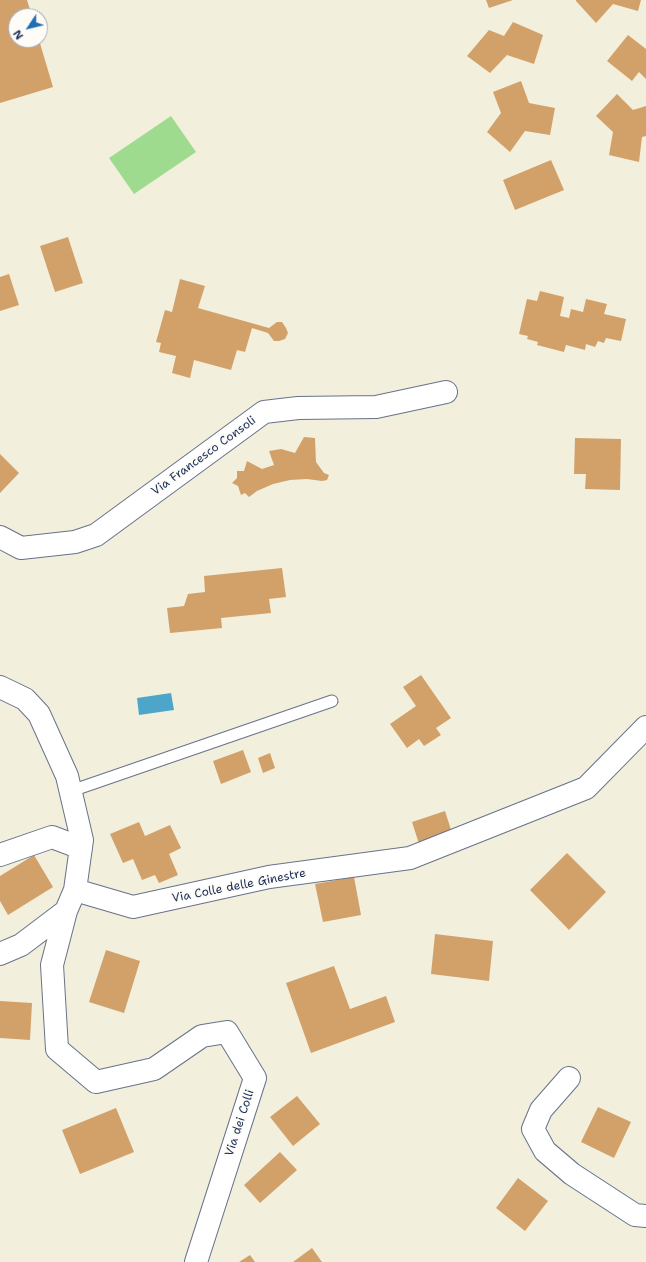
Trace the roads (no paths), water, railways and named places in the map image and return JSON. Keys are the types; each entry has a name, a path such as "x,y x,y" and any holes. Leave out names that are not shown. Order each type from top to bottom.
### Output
{"street":[{"name":"Via Francesco Consoli","path":"0,537 21,548 75,542 96,535 264,412 298,408 376,407 446,392"},
{"path":"0,687 25,699 39,714 67,776 82,840 75,890"},
{"name":"Via Colle delle Ginestre","path":"75,890 134,907 269,877 410,858 586,788 646,728"},
{"path":"0,855 52,837 81,848"},
{"name":"Via dei Colli","path":"75,890 66,911 52,965 57,1049 96,1082 154,1069 202,1036 227,1032 255,1078 196,1262"},
{"path":"0,954 21,945 66,911"},
{"path":"568,1078 541,1110 533,1129 545,1151 572,1174 635,1215 646,1216"}],"lane":[{"path":"71,791 332,701"}],"water":[{"path":"171,693 174,710 139,715 137,698"}]}
